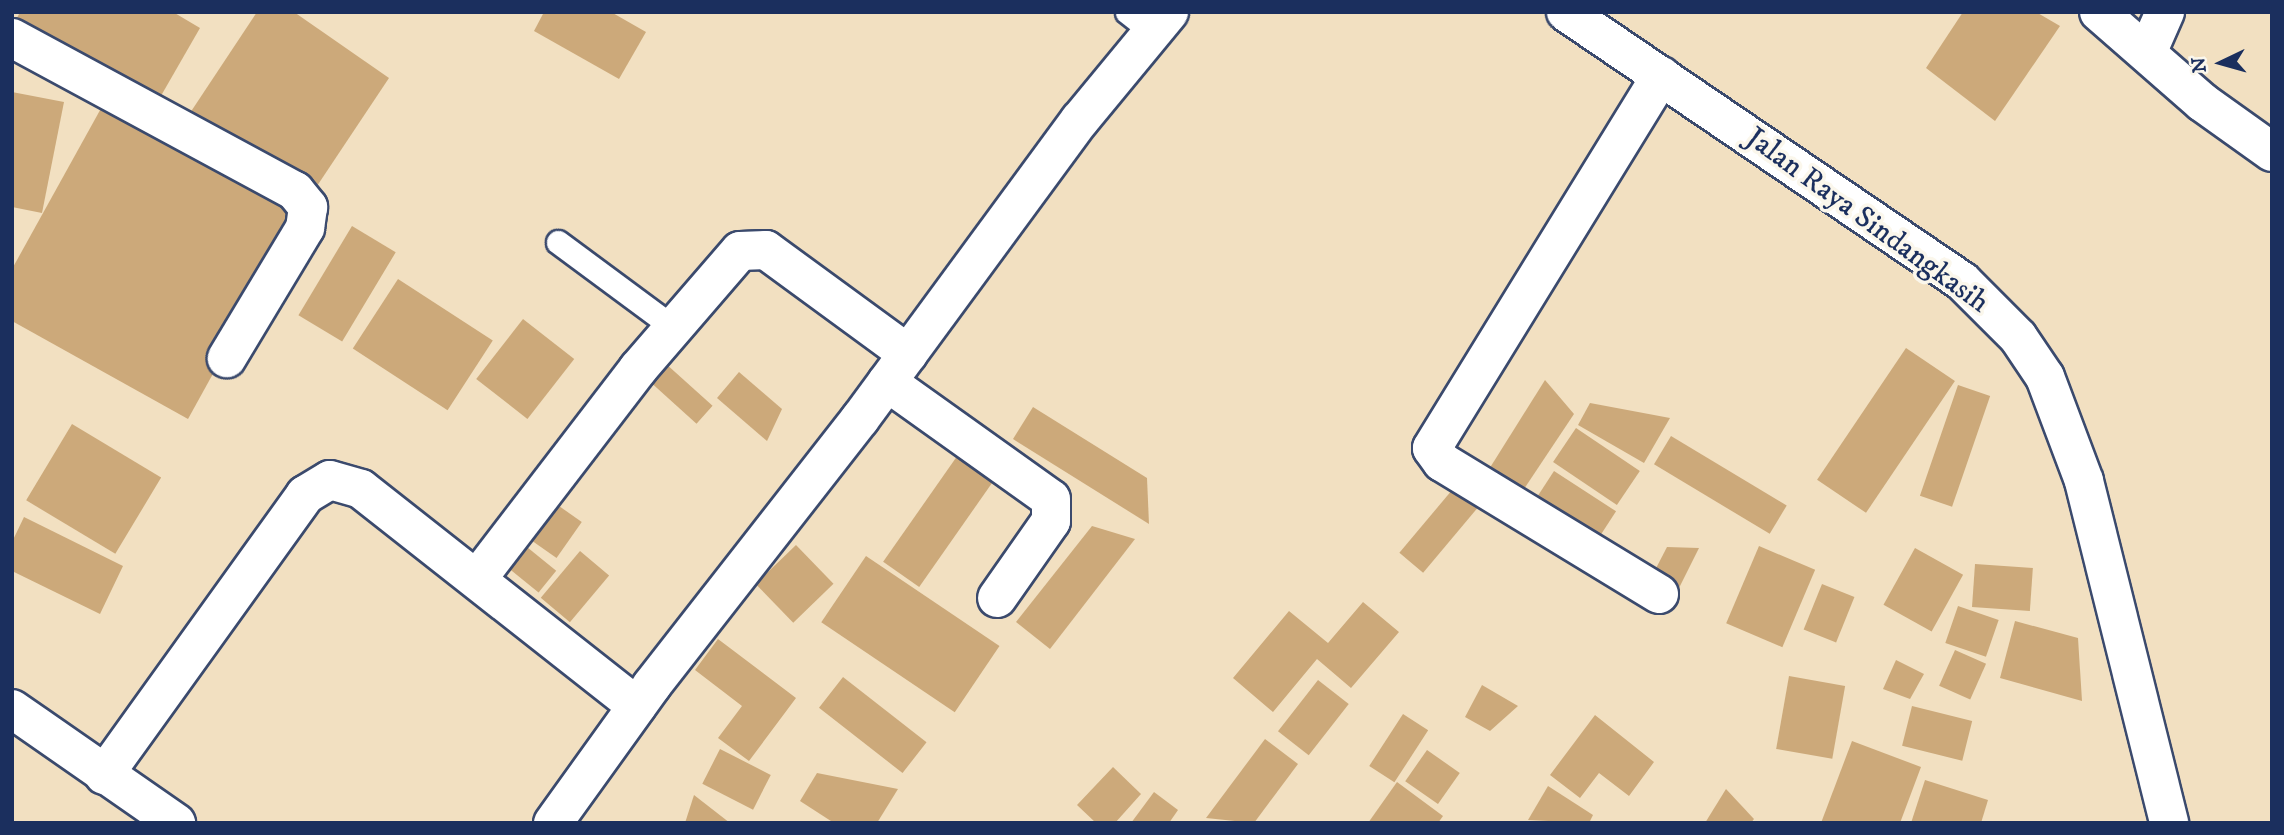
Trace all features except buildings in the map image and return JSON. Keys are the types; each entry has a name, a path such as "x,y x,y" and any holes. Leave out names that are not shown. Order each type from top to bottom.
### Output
{"main road":[{"name":"Jalan Raya Sindangkasih","path":"1566,12 1962,281 2018,337 2045,377 2084,481 2169,823"},
{"path":"2099,12 2202,102 2272,152"},
{"path":"2147,53 2165,12"},
{"path":"553,823 637,706 898,368 1080,120 1147,17"},
{"path":"12,38 295,191 308,207 305,228 227,358"},
{"path":"1659,593 1442,462 1432,448 1661,76"},
{"path":"477,579 673,327 730,259 752,248 766,250 1051,499 1051,521 997,598"},
{"path":"104,775 316,486 330,480 361,489 637,706"},
{"path":"12,709 176,823"}],"lane":[{"path":"558,242 673,327"}]}
